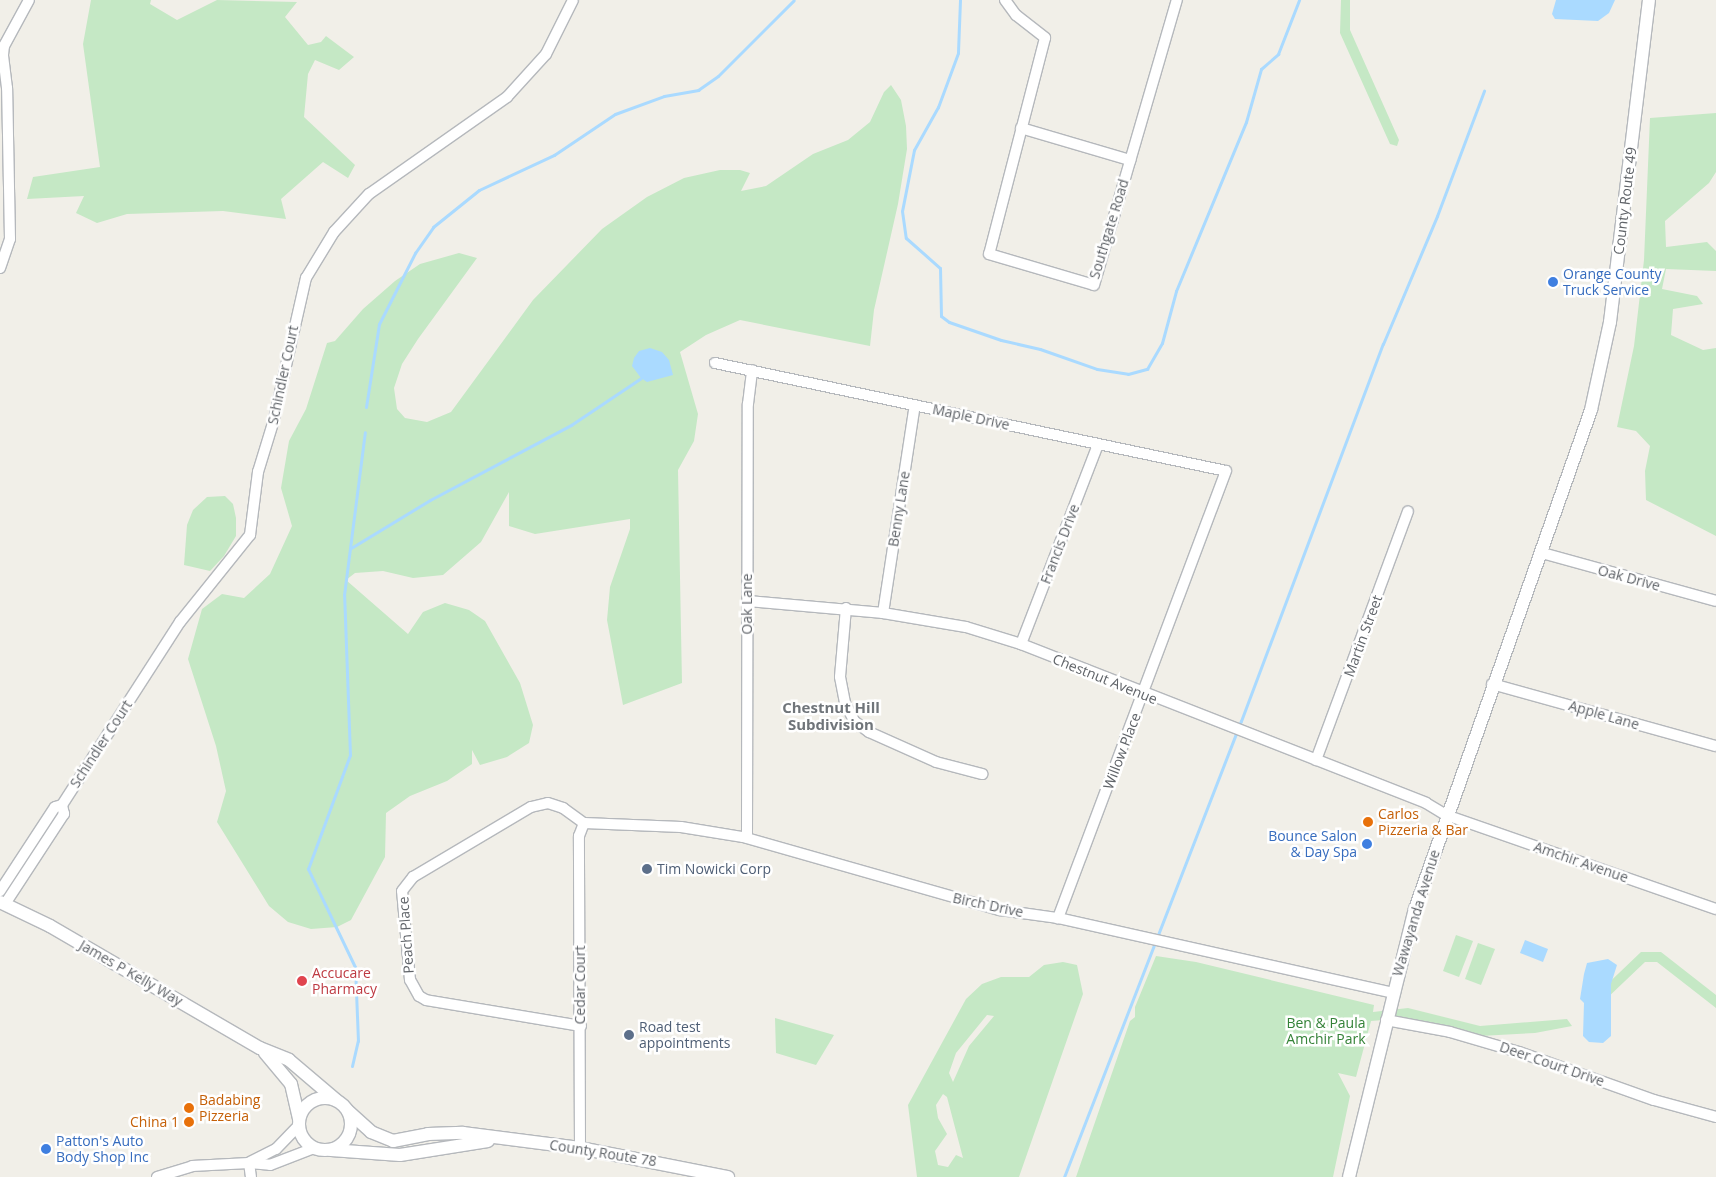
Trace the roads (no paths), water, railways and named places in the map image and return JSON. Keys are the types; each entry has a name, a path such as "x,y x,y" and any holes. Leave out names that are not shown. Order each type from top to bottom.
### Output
{"street":[{"path":"0,268 10,239 2,49 29,0"},
{"name":"Schindler Court","path":"0,891 55,807 62,805 180,622 250,535 258,472 273,423 306,278 334,232 369,194 507,97 546,54 573,0"},
{"name":"Southgate Road","path":"1005,0 1016,15 1045,38 989,254 1094,285 1177,0"},
{"name":"County Route 49","path":"1566,487 1591,410 1610,322 1649,0"},
{"path":"1021,128 1130,160"},
{"name":"Maple Drive","path":"715,362 1226,471"},
{"name":"Oak Lane","path":"747,838 745,710 748,601 748,404 752,370"},
{"name":"Benny Lane","path":"883,613 915,405"},
{"name":"Francis Drive","path":"1021,644 1098,444"},
{"name":"Willow Place","path":"1058,918 1226,471"},
{"name":"Wawayanda Avenue","path":"1349,1177 1393,993 1446,814 1492,684 1566,487"},
{"name":"Martin Street","path":"1316,760 1408,511"},
{"name":"Oak Drive","path":"1542,553 1716,601"},
{"name":"Chestnut Avenue","path":"748,601 846,608 883,613 966,628 1021,644 1143,694 1426,803 1446,814"},
{"path":"846,608 840,677 845,703 854,721 869,732 936,762 982,774"},
{"name":"Apple Lane","path":"1492,684 1716,746"},
{"name":"Peach Place","path":"581,1026 426,1000 419,996 410,980 402,891 413,876 531,807 548,803 563,808 584,823"},
{"name":"Schindler Court","path":"3,903 64,814 62,805"},
{"name":"Amchir Avenue","path":"1446,814 1716,909"},
{"name":"Birch Drive","path":"584,823 681,827 747,838 948,897 1000,910 1058,918 1393,993"},
{"name":"Cedar Court","path":"580,1148 580,836 584,823"},
{"name":"James P Kelly Way","path":"3,903 260,1048 289,1060 336,1100"},
{"name":"Deer Court Drive","path":"1386,1020 1450,1032 1502,1047 1654,1100 1716,1117"},
{"name":"James P Kelly Way","path":"260,1048 287,1076 294,1092 299,1122"},
{"path":"157,1177 192,1166 249,1163 275,1164 314,1148 330,1150 345,1142 349,1135 351,1118 348,1111 336,1100 313,1100 299,1122 276,1149 249,1163"},
{"name":"County Route 78","path":"348,1111 371,1132 393,1141 441,1132 580,1148 728,1177"},
{"path":"299,1122 303,1138 314,1148"},
{"name":"County Route 78","path":"330,1150 400,1155 508,1140"},
{"path":"249,1163 251,1177"}],"water":[{"path":"1556,0 1615,0 1609,13 1598,21 1555,19 1552,14"},
{"path":"650,348 662,352 669,360 673,375 647,382 641,378 632,366 634,358 639,351"},
{"path":"1525,940 1548,949 1543,962 1520,953"},
{"path":"1608,959 1617,965 1611,984 1611,1036 1603,1043 1589,1042 1583,1036 1584,1003 1580,999 1584,974 1587,963"}],"waterway":[{"path":"366,407 379,324 415,253 433,227 479,190 554,155 615,114 664,96 698,90 718,76 794,0"},
{"path":"960,0 958,53 938,107 914,150 902,211 906,238 940,268 941,316 949,322 1001,340 1040,349 1097,369 1128,374 1147,369 1162,343 1176,291 1246,122 1261,69 1278,54 1299,0"},
{"path":"1064,1177 1241,721 1383,344 1437,216 1484,91"},
{"path":"351,548 430,500 571,425 641,378"},
{"path":"352,1066 358,1041 355,967 308,869 350,755 344,595 365,432"}],"place":[{"name":"Orange County Truck Service","path":"1553,282"},
{"name":"Carlos Pizzeria & Bar","path":"1368,822"},
{"name":"Bounce Salon & Day Spa","path":"1367,844"},
{"name":"Tim Nowicki Corp","path":"647,869"},
{"name":"Accucare Pharmacy","path":"302,981"},
{"name":"Road test appointments","path":"629,1035"},
{"name":"Badabing Pizzeria","path":"189,1108"},
{"name":"China 1","path":"189,1122"},
{"name":"Patton's Auto Body Shop Inc","path":"46,1149"}],"district":[{"name":"Chestnut Hill Subdivision","path":"831,716"}],"park label":[{"name":"Ben & Paula Amchir Park","path":"1326,1032"}]}
